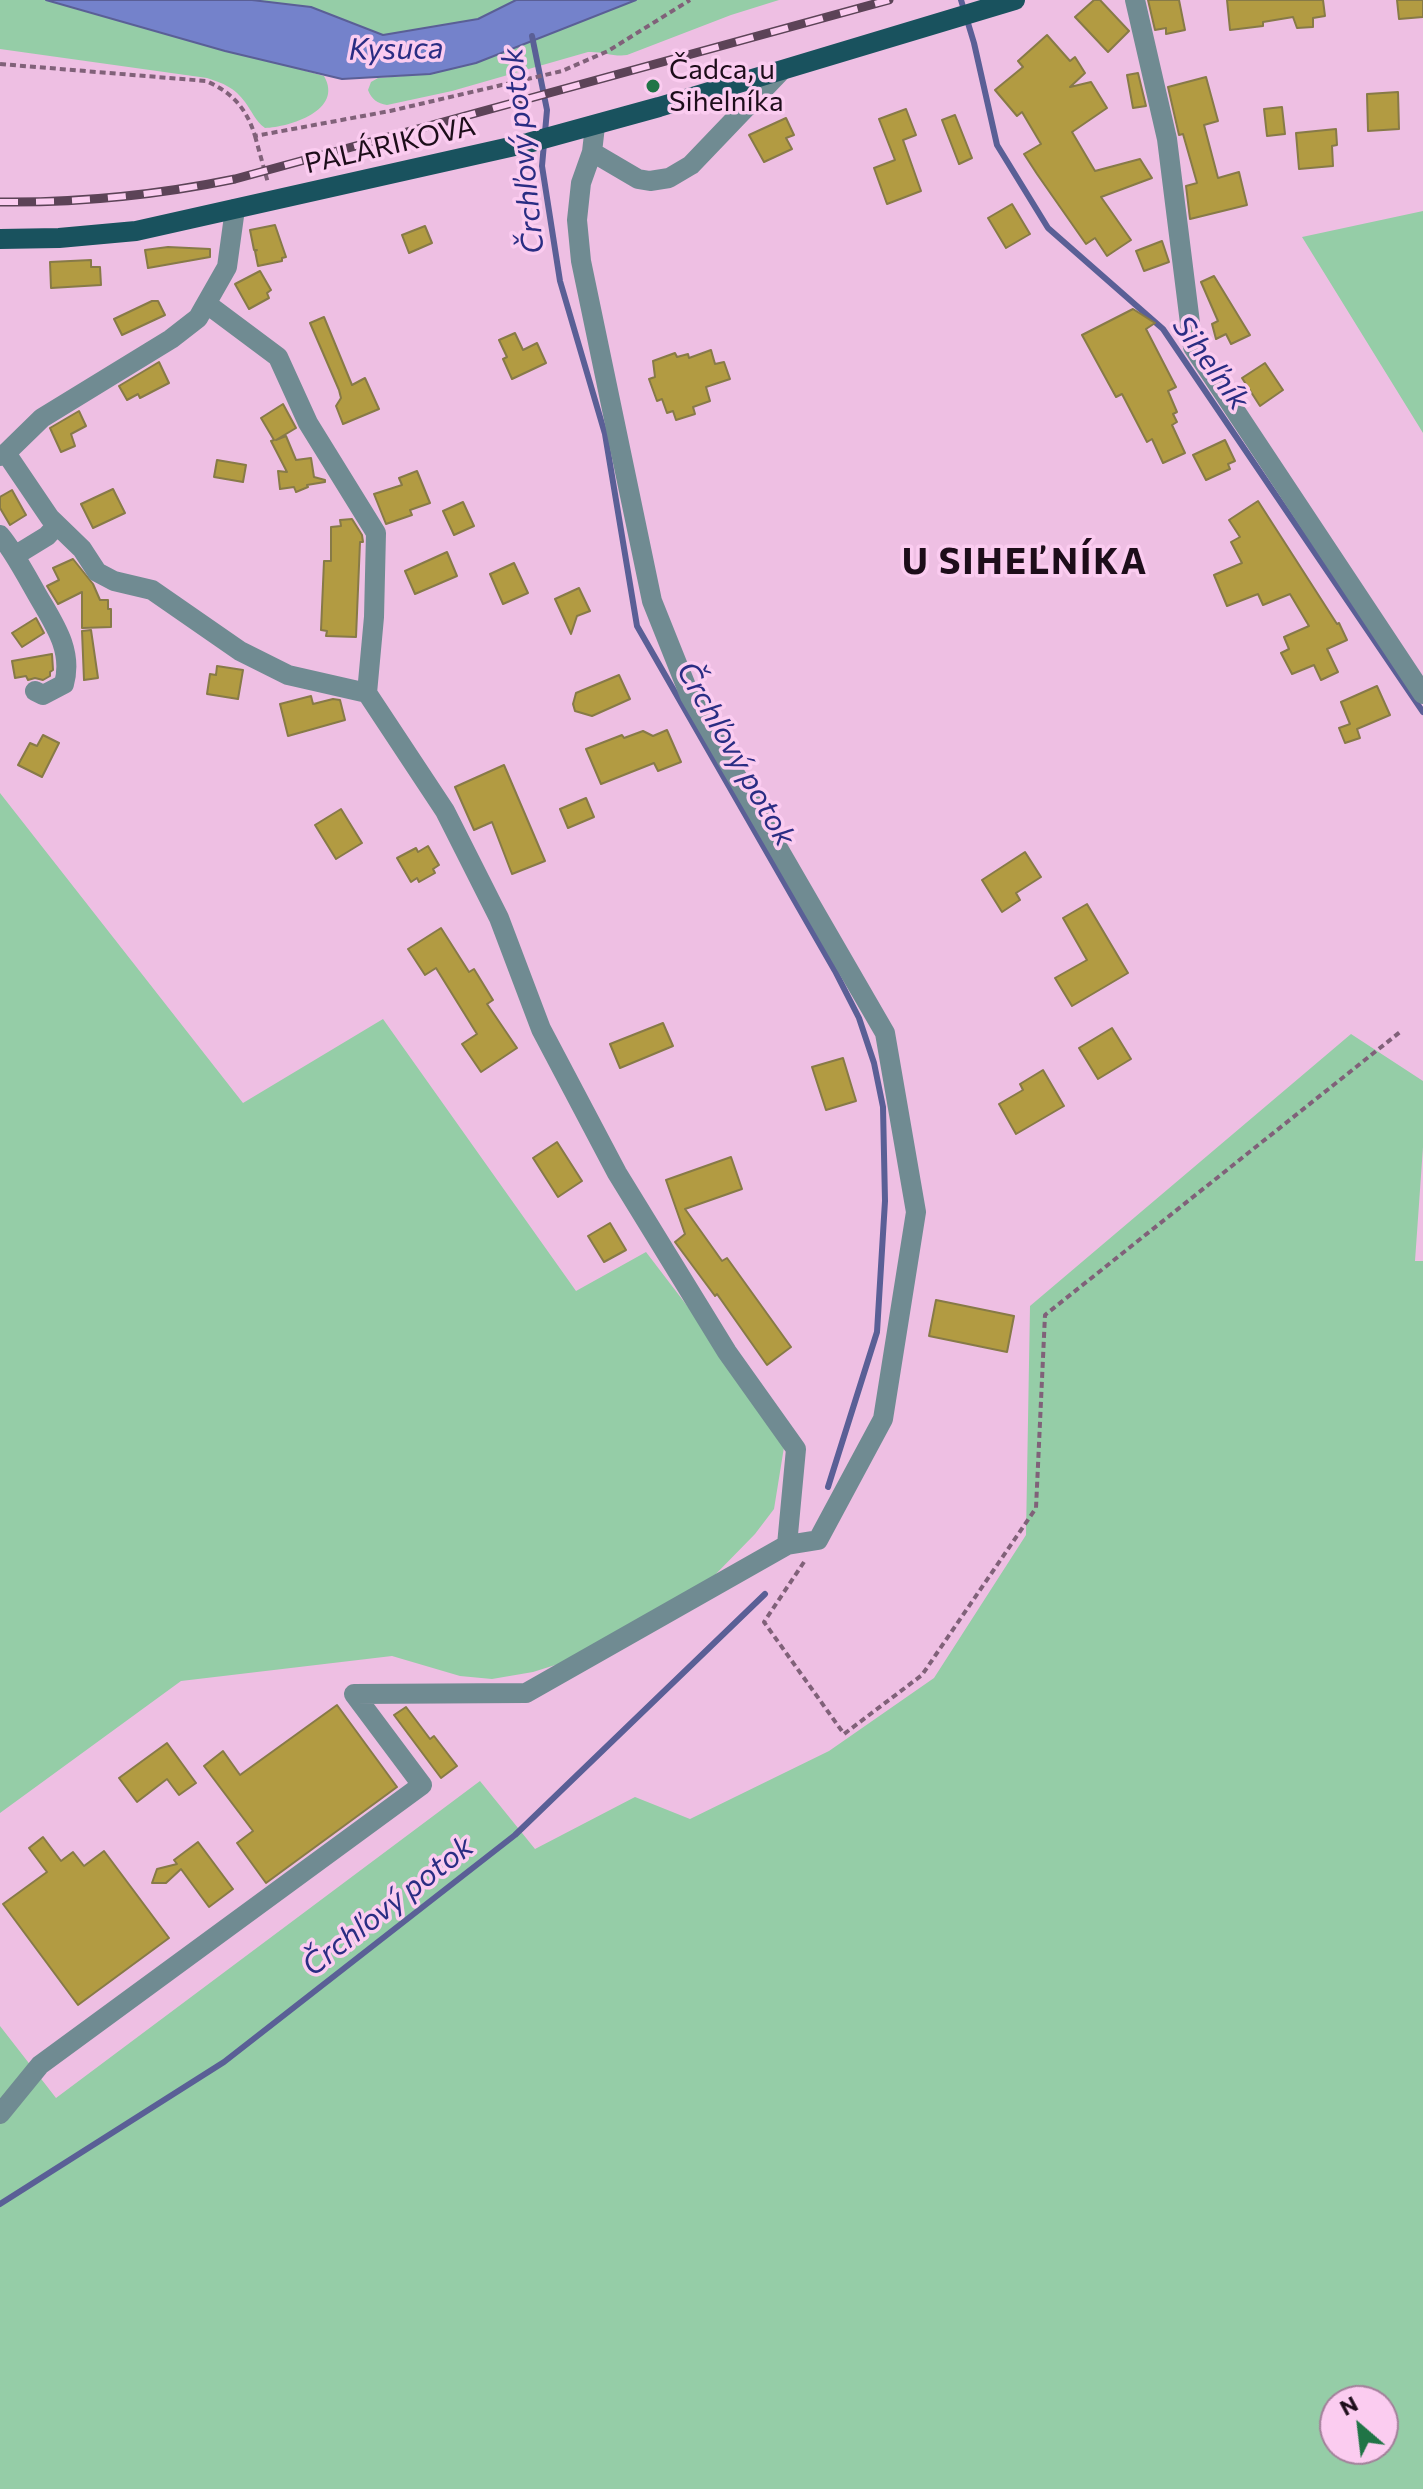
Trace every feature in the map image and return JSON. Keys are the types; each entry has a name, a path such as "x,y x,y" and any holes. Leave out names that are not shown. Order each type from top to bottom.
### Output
{"main road":[{"name":"PALÁRIKOVA","path":"0,239 136,231 528,143 780,72 1015,0"}],"street":[{"path":"1135,0 1167,139 1193,347 1423,694"},
{"path":"592,152 638,179 669,178 691,165 780,72"},
{"path":"0,2114 40,2065 422,1785 354,1694 526,1693 787,1545 818,1540 883,1419 916,1212 885,1033 690,696 652,601 581,261 578,208 595,126"},
{"path":"235,209 227,267 198,318 171,339 34,423 3,455 57,525 82,549 97,572 114,581 152,590 240,651 288,675 367,693"},
{"path":"207,304 278,357 308,423 376,533 374,617 367,693 445,811 499,918 541,1029 617,1173 727,1352 796,1449 787,1545"},
{"path":"16,555 47,536 57,525"},
{"path":"0,535 16,555 58,628 68,668 64,684 53,692 43,695 35,691"}],"path":[{"path":"255,136 562,71 608,51 690,0"},
{"path":"0,64 206,81 222,88 238,102 250,122 272,201"},
{"path":"818,1540 764,1622 844,1734 922,1675 1036,1508 1045,1315 1400,1032"}],"green space":[{"path":"0,0 46,0 324,76 328,88 327,99 311,115 265,128 237,93 207,78 0,49"},
{"path":"252,0 516,0 478,19 383,35 311,7"},
{"path":"636,0 779,0 627,55 588,52 452,91 387,105 375,100 368,90 371,82 378,78 430,74 476,63"},
{"path":"1423,211 1423,433 1302,237"},
{"path":"0,793 243,1103 383,1019 576,1291 646,1252 763,1405 785,1441 774,1509 755,1534 712,1578 568,1661 533,1672 492,1679 460,1676 392,1656 181,1681 0,1813"},
{"path":"1351,1034 1423,1081 1423,1147 1415,1261 1423,1261 1423,2489 0,2489 0,2026 56,2098 480,1781 535,1849 635,1797 690,1819 829,1751 934,1678 1026,1535 1030,1306"}],"water":[{"name":"Kysuca","path":"46,0 252,0 311,7 383,35 478,19 516,0 636,0 476,63 430,74 342,79 225,51"}],"building":[{"path":"1094,0 1100,0 1129,31 1108,52 1075,17"},
{"path":"1148,0 1179,0 1185,30 1166,34 1166,28 1155,30"},
{"path":"1227,0 1323,0 1325,16 1313,18 1313,27 1297,28 1293,17 1263,22 1263,26 1230,30"},
{"path":"1397,0 1423,0 1423,17 1399,19"},
{"path":"1047,35 1070,61 1075,57 1085,73 1070,87 1091,82 1107,108 1072,132 1095,171 1140,159 1152,178 1101,197 1131,240 1107,256 1095,238 1086,244 1037,174 1024,154 1041,144 1022,112 1017,116 995,90 1023,67 1018,61"},
{"path":"1138,73 1146,106 1133,108 1127,75"},
{"path":"1206,77 1218,121 1204,125 1218,178 1239,172 1247,205 1190,219 1186,186 1197,183 1183,134 1179,135 1168,87"},
{"path":"1398,92 1399,129 1368,131 1367,94"},
{"path":"1282,107 1285,134 1267,136 1264,109"},
{"path":"906,109 916,135 903,140 921,191 887,204 874,168 895,160 879,119"},
{"path":"955,115 972,158 959,164 942,120"},
{"path":"786,118 794,135 786,138 792,149 764,162 749,135"},
{"path":"1336,129 1337,145 1332,146 1333,166 1299,169 1296,133"},
{"path":"1012,204 1030,234 1006,248 988,218"},
{"path":"275,225 286,257 282,261 258,266 257,250 254,250 250,230"},
{"path":"425,226 432,243 409,253 402,235"},
{"path":"1162,241 1169,262 1144,271 1136,251"},
{"path":"168,247 210,249 210,257 148,268 145,250"},
{"path":"91,260 91,267 100,267 101,285 51,288 50,262"},
{"path":"260,271 271,290 267,293 269,298 249,309 235,284"},
{"path":"1214,276 1250,335 1231,344 1226,334 1216,339 1212,324 1218,321 1201,282"},
{"path":"158,301 165,315 122,335 114,319"},
{"path":"1133,309 1155,323 1146,329 1176,387 1168,391 1177,412 1173,414 1177,422 1172,425 1185,453 1163,463 1152,439 1147,442 1122,394 1116,397 1082,335"},
{"path":"324,317 352,385 365,378 379,409 343,424 336,406 341,398 339,390 310,323"},
{"path":"515,333 523,350 537,343 546,363 512,379 499,340"},
{"path":"711,350 715,364 724,362 730,379 706,387 710,401 693,407 695,414 676,420 673,411 667,413 662,399 657,401 649,379 655,377 653,361 675,353 677,357 688,354 689,358"},
{"path":"159,362 169,383 140,398 138,394 127,400 119,386"},
{"path":"1265,363 1283,390 1260,406 1242,378"},
{"path":"283,404 296,428 276,440 286,436 296,460 311,458 314,477 325,480 296,492 294,487 280,489 278,471 287,472 261,418"},
{"path":"79,411 86,426 71,434 75,446 61,452 50,428"},
{"path":"1225,440 1235,461 1228,464 1230,469 1206,480 1193,455"},
{"path":"217,460 246,465 243,482 214,477"},
{"path":"417,471 430,503 410,510 412,515 386,524 374,494 402,485 399,478"},
{"path":"113,489 125,513 93,528 81,504"},
{"path":"12,490 26,515 10,525 0,508 0,497"},
{"path":"1258,501 1339,623 1347,640 1327,649 1338,672 1321,680 1314,665 1292,674 1281,653 1289,649 1284,637 1309,626 1290,594 1263,605 1258,594 1227,606 1214,575 1242,563 1231,542 1240,537 1229,520"},
{"path":"463,502 474,526 454,535 443,511"},
{"path":"352,519 363,542 360,542 356,637 326,636 327,631 321,630 324,561 331,561 331,527 341,526 340,520"},
{"path":"447,552 457,576 415,594 405,571"},
{"path":"73,559 93,584 100,600 108,600 111,627 82,628 82,592 58,604 47,586 59,580 53,568"},
{"path":"514,563 528,593 503,604 490,574"},
{"path":"579,588 590,611 577,616 571,634 555,599"},
{"path":"36,618 44,633 22,647 12,633"},
{"path":"91,630 98,678 84,680 82,631"},
{"path":"52,654 53,670 50,676 43,680 28,680 26,676 15,678 12,661"},
{"path":"217,666 243,670 238,699 207,694 210,674 216,675"},
{"path":"619,675 630,699 592,716 575,711 576,693"},
{"path":"1377,686 1390,715 1357,729 1360,738 1345,743 1339,728 1350,724 1341,702"},
{"path":"311,696 313,704 340,700 345,720 288,736 280,704"},
{"path":"667,730 681,762 658,771 654,763 601,784 586,749 622,735 624,738 643,731 653,736"},
{"path":"43,735 59,743 42,777 18,765 30,743 37,746"},
{"path":"504,765 545,861 512,874 492,822 474,830 455,787"},
{"path":"586,798 594,817 568,828 560,809"},
{"path":"341,809 362,843 336,859 315,825"},
{"path":"428,846 439,865 433,869 435,873 419,882 417,878 411,882 397,858 416,848 418,852"},
{"path":"1025,852 1041,877 1016,893 1020,900 1002,912 982,880"},
{"path":"1087,904 1128,973 1072,1006 1055,978 1087,960 1063,918"},
{"path":"441,928 469,972 474,969 493,1000 487,1004 517,1048 481,1072 462,1044 477,1034 436,968 425,975 408,949"},
{"path":"663,1023 673,1046 620,1068 610,1044"},
{"path":"1112,1028 1131,1059 1098,1079 1079,1048"},
{"path":"843,1058 856,1101 826,1110 812,1067"},
{"path":"1043,1070 1064,1106 1016,1134 999,1104 1023,1090 1020,1084"},
{"path":"557,1142 582,1181 558,1197 533,1158"},
{"path":"731,1157 742,1189 685,1209 722,1261 727,1258 791,1347 767,1365 717,1294 715,1296 675,1242 685,1234 666,1180"},
{"path":"610,1223 626,1250 604,1262 588,1236"},
{"path":"936,1300 1014,1316 1007,1352 929,1336"},
{"path":"337,1705 397,1787 266,1883 237,1843 253,1831 204,1766 223,1751 240,1775"},
{"path":"406,1707 430,1739 434,1736 457,1766 441,1778 394,1715"},
{"path":"167,1743 196,1783 179,1795 167,1779 137,1802 119,1778"},
{"path":"43,1837 61,1861 73,1852 84,1866 104,1851 169,1938 78,2005 3,1904 47,1872 29,1848"},
{"path":"198,1842 233,1889 209,1907 181,1869 166,1883 152,1883 157,1869 177,1864 174,1860"}],"waterway":[{"name":"Siheľník","path":"961,0 997,145 1048,228 1163,329 1423,712"},
{"name":"Črchľový potok","path":"532,36 547,110 542,166 560,281 605,434 637,626 835,971 859,1018 874,1063 883,1107 885,1201 877,1332 828,1487"},
{"name":"Črchľový potok","path":"0,2204 224,2062 515,1835 765,1594"}],"railway":[{"path":"0,202 118,197 235,179 889,0"}],"place":[{"name":"Čadca, u Sihelníka","path":"653,86"}],"district":[{"name":"U SIHEĽNÍKA","path":"1025,562"}]}
